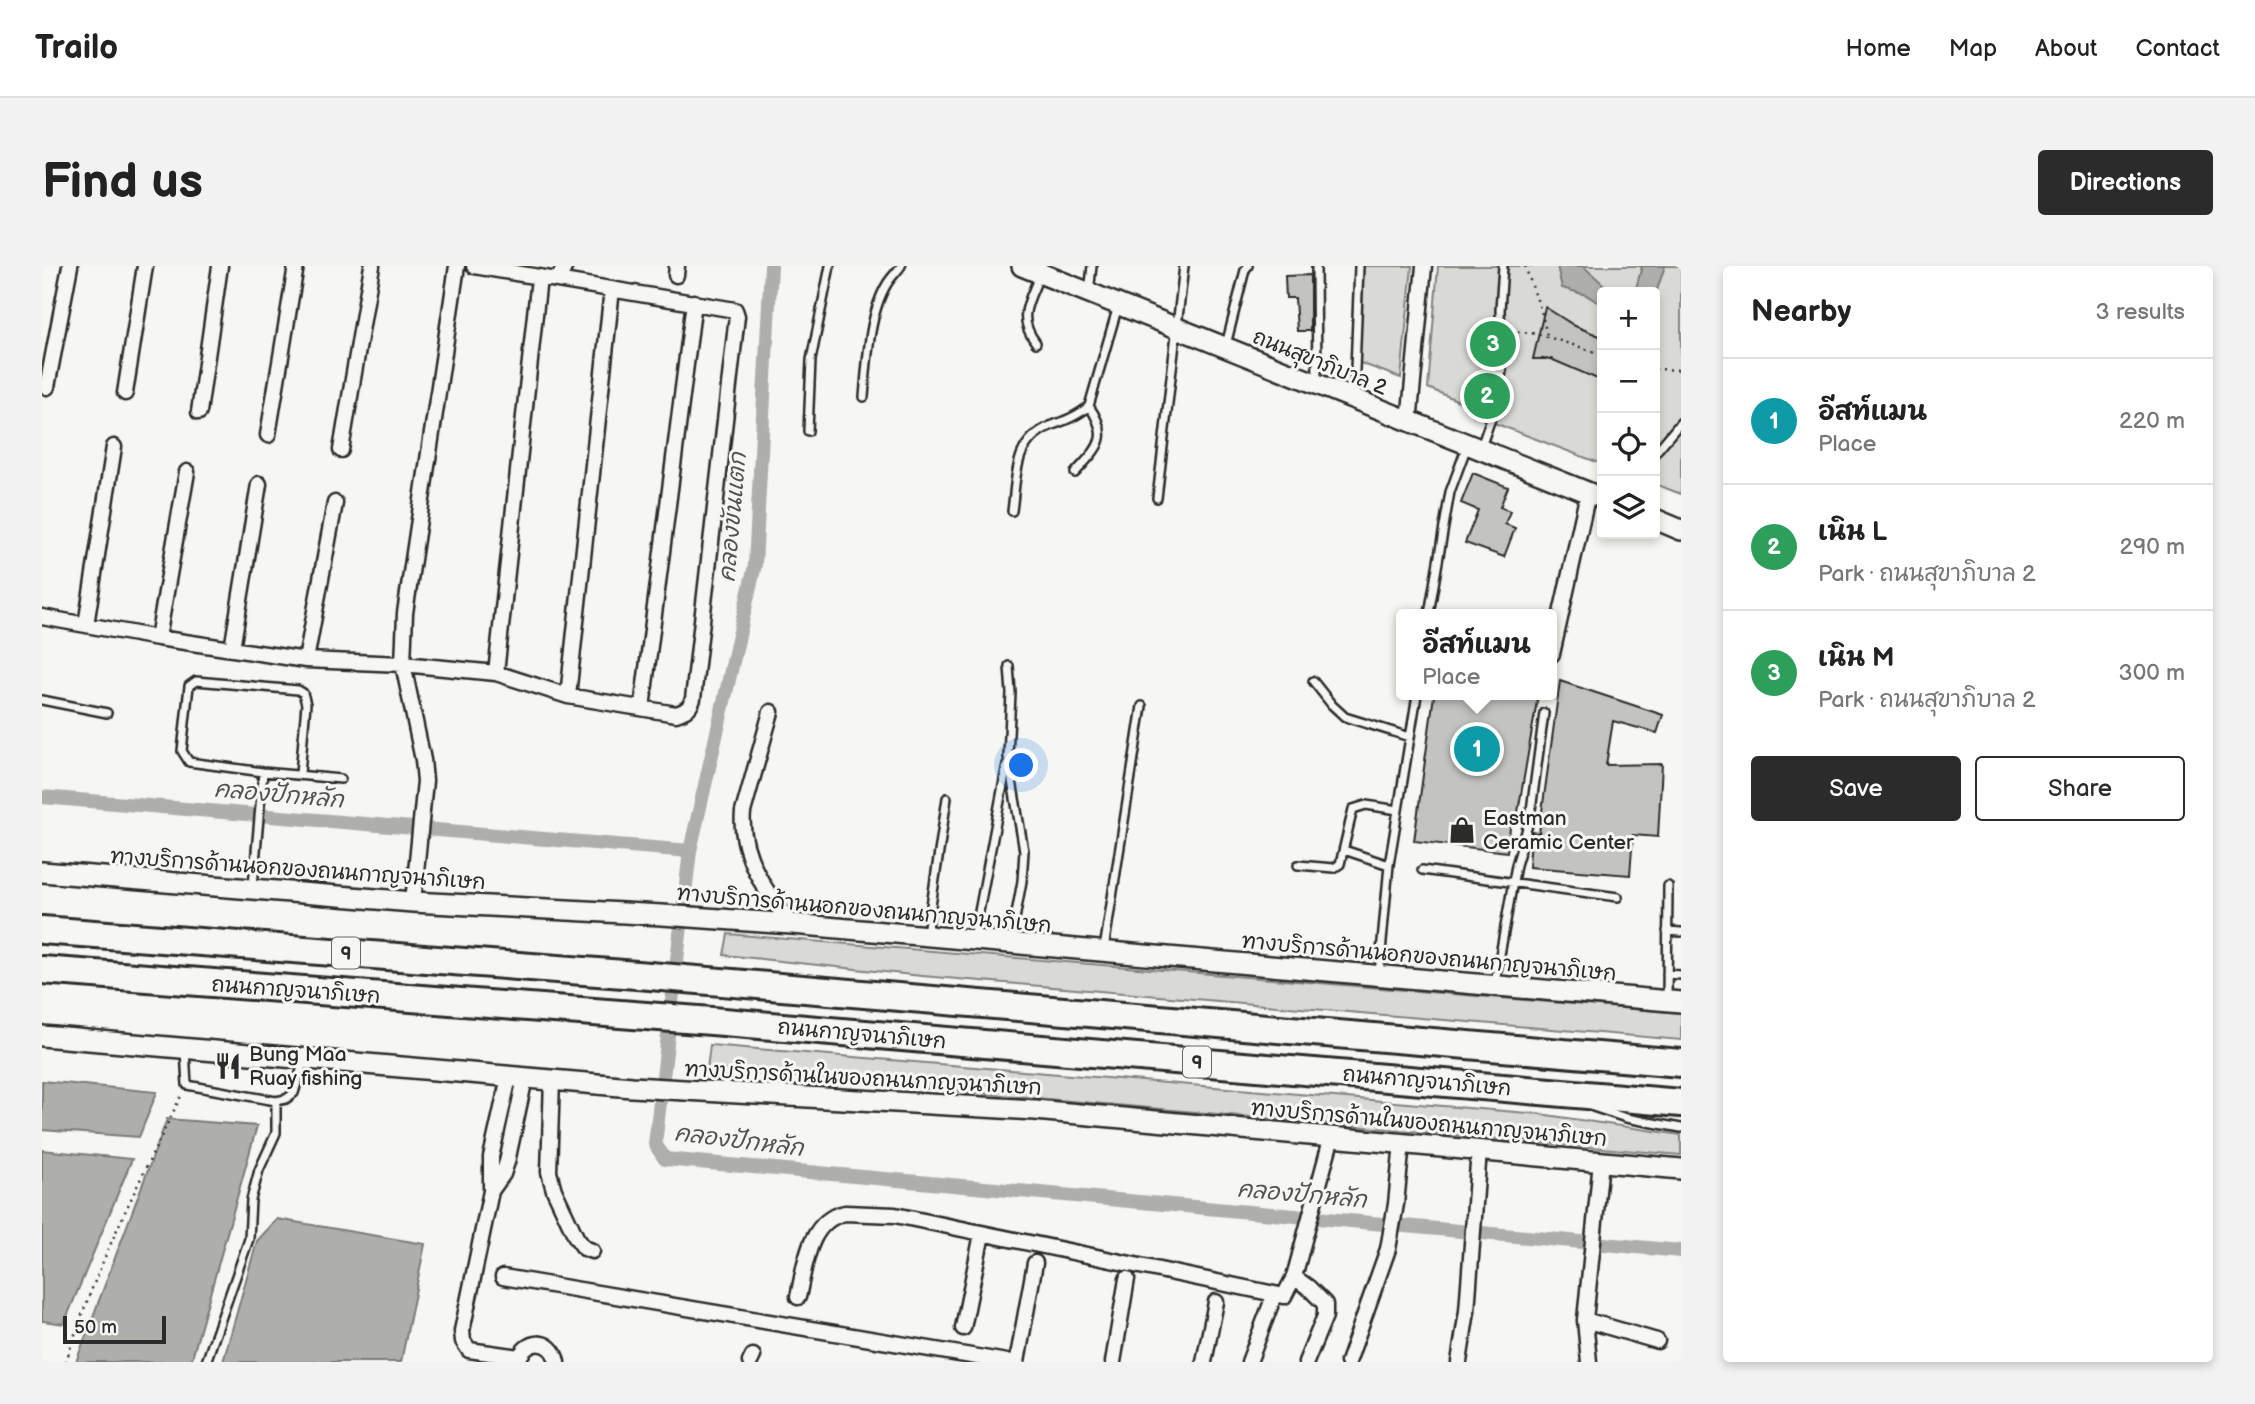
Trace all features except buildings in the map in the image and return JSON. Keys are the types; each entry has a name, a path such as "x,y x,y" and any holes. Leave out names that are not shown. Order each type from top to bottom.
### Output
{"highway":[{"name":"ถนนกาญจนาภิเษก","path":"42,930 650,976 1681,1062"},
{"name":"ถนนกาญจนาภิเษก","path":"42,970 712,1021 1681,1104"}],"main road":[{"name":"ถนนสุขาภิบาล 2","path":"1031,270 1595,496"},
{"path":"1660,521 1681,530"},
{"name":"ทางบริการด้านนอกของถนนกาญจนาภิเษก","path":"42,872 413,902 662,915 792,925 1674,1001"},
{"name":"ทางบริการด้านในของถนนกาญจนาภิเษก","path":"42,1036 632,1087 1035,1111 1681,1169"}],"street":[{"path":"47,387 70,266"},
{"path":"125,393 145,266"},
{"path":"199,412 220,266"},
{"path":"268,435 296,266"},
{"path":"341,450 372,266"},
{"path":"413,902 423,807 423,760 403,664 405,613 457,266"},
{"path":"42,617 306,660 403,664 496,673 568,696 676,714 690,707 737,316 735,310 474,266"},
{"path":"558,280 565,266"},
{"path":"1409,423 1424,266"},
{"path":"496,673 539,278"},
{"path":"568,696 612,289"},
{"path":"642,708 694,302"},
{"path":"86,625 114,447"},
{"path":"158,638 187,472"},
{"path":"232,649 259,484"},
{"path":"1557,636 1595,496"},
{"path":"306,660 335,503"},
{"path":"771,712 741,828 752,861 772,902 792,925"},
{"path":"517,1078 507,1162 503,1174 491,1191 463,1319 463,1341 469,1350 519,1360 527,1347 535,1343 545,1345 552,1350 557,1362"},
{"path":"552,1080 549,1172 554,1190 576,1237 584,1248 592,1251"},
{"path":"798,1297 812,1237 839,1214 895,1215 1273,1296 1284,1296 1294,1277 1315,1191 1332,1136"},
{"path":"1348,1362 1388,1249 1402,1143"},
{"path":"1460,1362 1468,1311 1479,1150"},
{"path":"1589,1362 1585,1320 1601,1162"},
{"path":"963,1328 982,1234"},
{"path":"1017,1362 1035,1263"},
{"path":"503,1277 1007,1362"},
{"path":"1294,1277 1325,1304 1325,1316 1306,1362"},
{"path":"1114,1362 1127,1279"},
{"path":"1249,1362 1273,1296"},
{"path":"1204,1362 1216,1302"},
{"path":"1585,1320 1657,1341"}],"lane":[{"path":"808,431 811,360 830,266"},
{"path":"864,397 877,310 887,285 901,266"},
{"path":"1089,293 1092,266"},
{"path":"1157,498 1184,266"},
{"path":"1225,349 1236,300 1248,266"},
{"path":"1316,266 1317,386"},
{"path":"1354,401 1359,266"},
{"path":"1430,609 1450,492 1497,401 1502,370 1500,310 1503,266"},
{"path":"1031,270 1025,327 1036,343"},
{"path":"1012,511 1020,455 1029,439 1042,430 1082,413 1089,406 1118,305"},
{"path":"1074,474 1101,439 1099,420 1089,406"},
{"path":"1660,447 1681,422"},
{"path":"973,942 1008,757 1011,693 1009,666"},
{"path":"300,774 306,704 303,693 298,690 234,684 196,681 191,683 187,691 182,751 186,758 197,764 341,779"},
{"path":"1312,681 1345,717 1410,737"},
{"path":"1379,975 1389,865 1416,700"},
{"path":"42,701 107,713"},
{"path":"1103,953 1142,706"},
{"path":"1494,984 1513,883 1530,818 1544,713"},
{"path":"1008,757 1024,851 1022,881 1010,945"},
{"path":"252,890 263,772"},
{"path":"926,937 947,798"},
{"path":"1298,865 1334,869 1340,864 1353,809 1366,805 1398,810"},
{"path":"1344,850 1389,865"},
{"path":"1422,870 1618,897"},
{"path":"1668,886 1667,974 1674,1001"},
{"path":"1667,931 1681,932"},
{"path":"1667,974 1681,975"},
{"path":"184,1049 187,1085 276,1101 294,1093 303,1060"},
{"path":"1547,1091 1626,1118 1681,1128"},
{"path":"206,1362 249,1239 251,1200 259,1170 276,1133 276,1101"}],"path":[{"path":"1525,266 1547,337"},
{"path":"1501,331 1547,337 1597,352"},
{"path":"1660,369 1681,370"},
{"path":"66,1362 81,1313 119,1221 187,1085"}],"shaded area":[{"path":"1357,266 1412,266 1401,378 1355,361"},
{"path":"1438,266 1681,266 1681,494 1660,486 1660,287 1597,287 1597,462 1473,415 1473,407 1428,388"},
{"path":"1557,266 1583,266 1606,287 1597,287 1597,302 1586,295 1562,288"},
{"path":"1642,266 1665,266 1658,287 1636,287"},
{"path":"728,934 1681,1013 1681,1040 922,976 724,955"},
{"path":"710,1045 1540,1114 1681,1135 1681,1155 707,1069"},
{"path":"42,1081 157,1092 139,1137 42,1130"},
{"path":"167,1119 257,1126 191,1362 76,1362"},
{"path":"42,1150 132,1159 64,1324 42,1321"},
{"path":"277,1219 425,1244 401,1362 223,1362 257,1241"}],"waterway":[{"name":"คลองปักหลัก","path":"771,266 755,565 690,851 655,1144 665,1159 1681,1251"},
{"name":"คลองปักหลัก","path":"42,797 690,851"}],"place":[{"name":"เนิน M","path":"1493,344"},
{"name":"เนิน L","path":"1487,396"},
{"name":"อีสท์แมน","path":"1477,749"},
{"name":"Eastman Ceramic Center","path":"1462,830"},
{"name":"Bung Maa Ruay fishing","path":"228,1066"}],"water label":[{"name":"คลองขันแตก","path":"732,517"}]}
